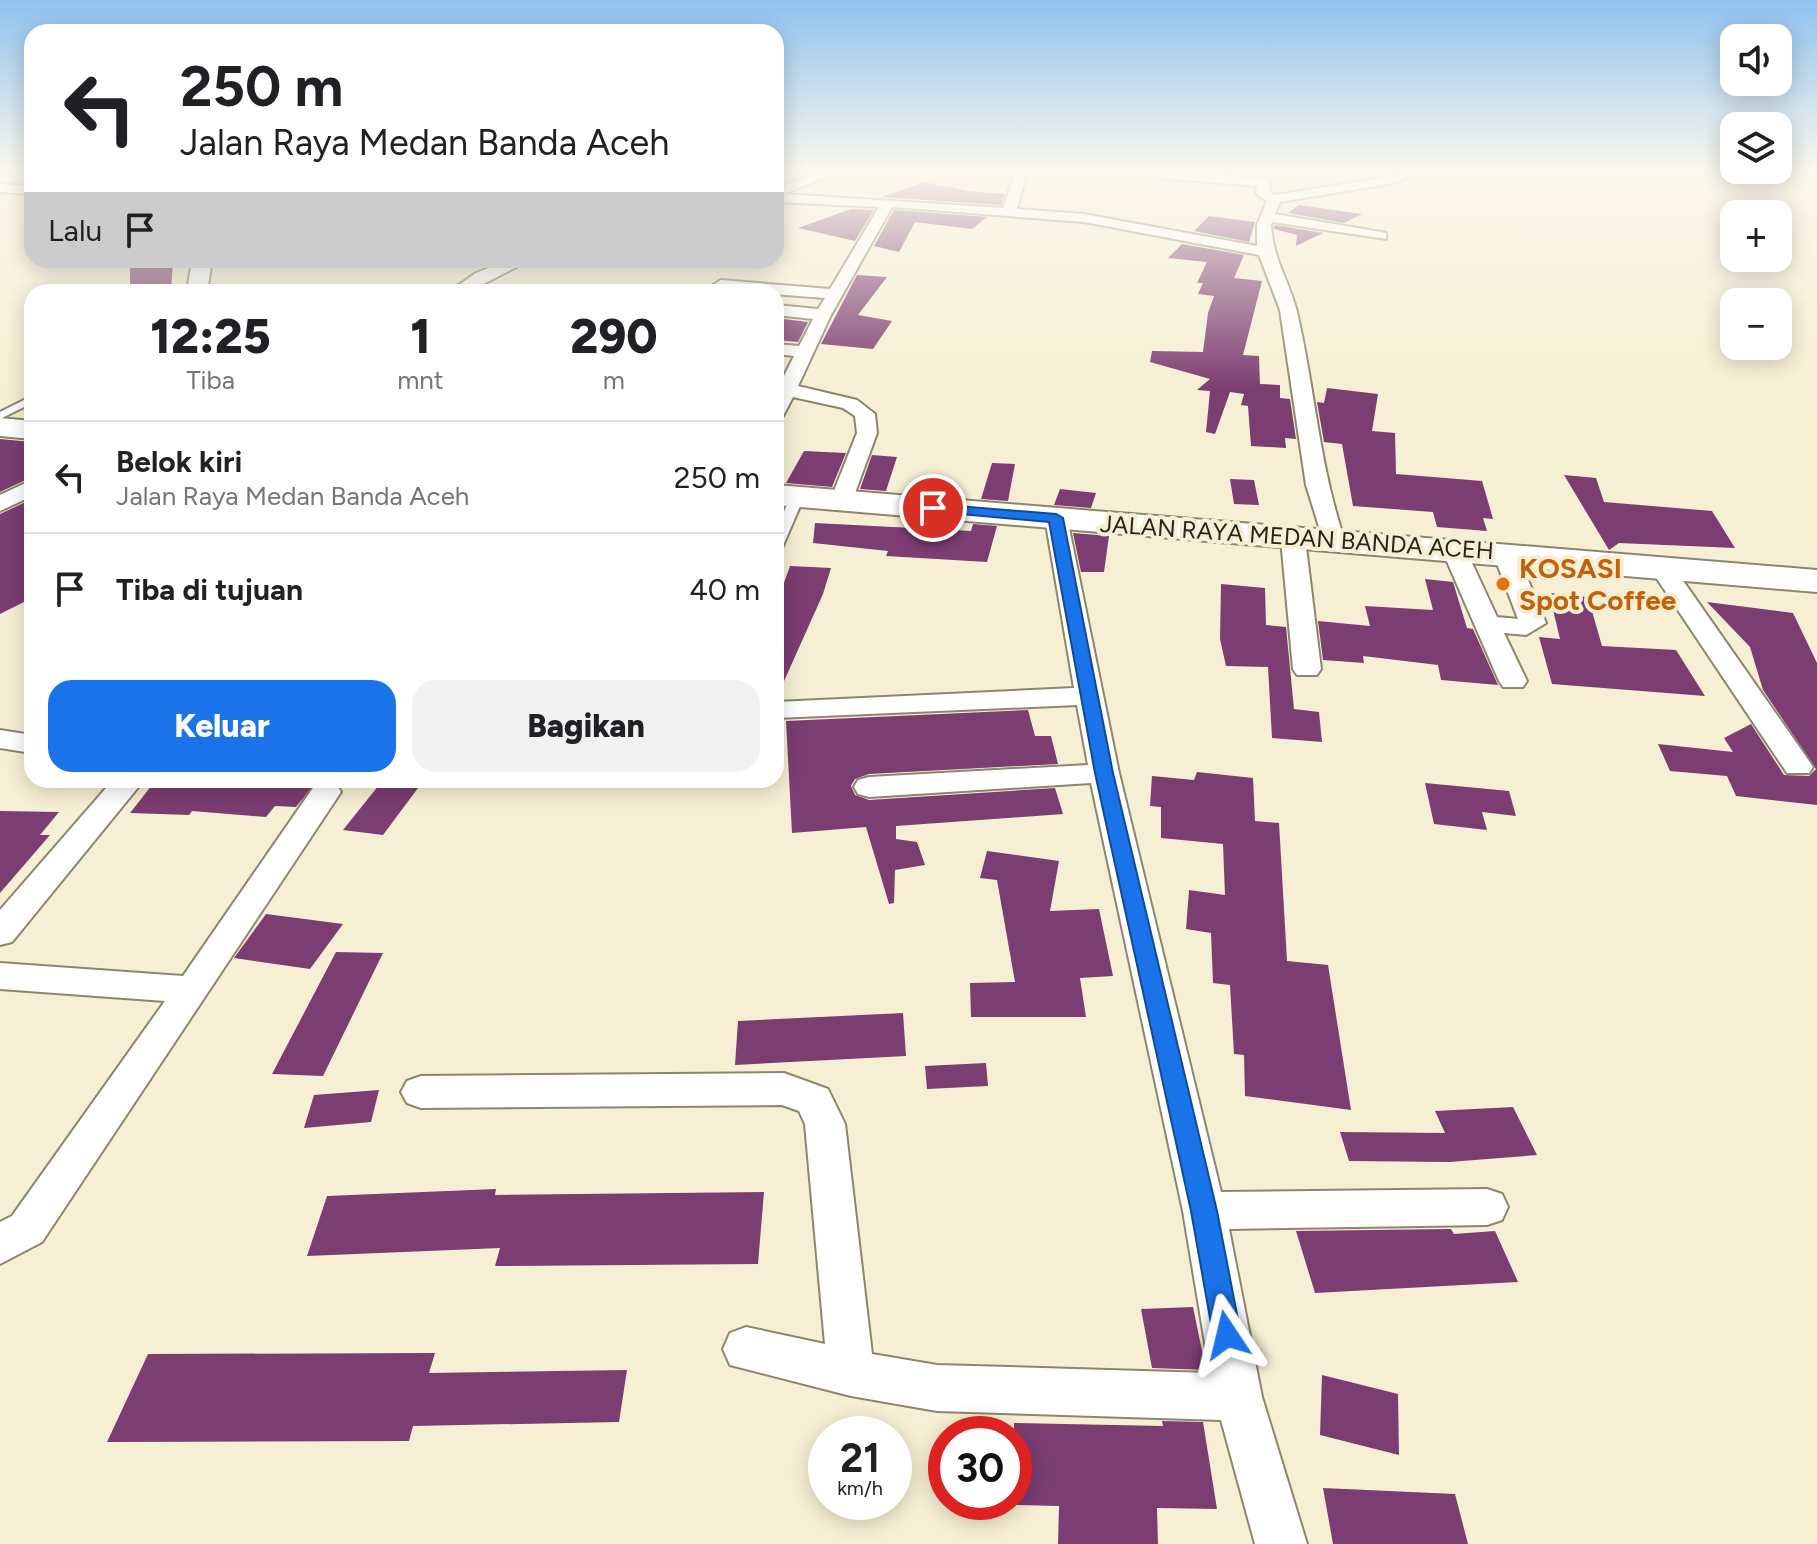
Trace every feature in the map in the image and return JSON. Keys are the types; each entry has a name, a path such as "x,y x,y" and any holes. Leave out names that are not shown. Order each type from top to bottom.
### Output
{"highway":[{"path":"0,427 24,429"},
{"name":"JALAN RAYA MEDAN BANDA ACEH","path":"787,496 1817,581"}],"street":[{"path":"784,398 860,245"},
{"path":"1229,245 1265,252"},
{"path":"1265,245 1265,252 1287,309 1324,518 1333,541"},
{"path":"470,284 502,268"},
{"path":"784,290 835,294"},
{"path":"784,311 823,315"},
{"path":"784,350 806,352"},
{"path":"789,390 850,404 865,414 867,433 841,501"},
{"path":"0,504 24,491"},
{"path":"1056,518 1104,773 1204,1211 1238,1397 1264,1476 1281,1544"},
{"path":"1293,539 1307,669"},
{"path":"1454,550 1513,681"},
{"path":"1488,624 1526,627 1533,623 1505,553"},
{"path":"1661,567 1798,767"},
{"path":"784,710 1089,696"},
{"path":"0,739 24,743"},
{"path":"869,787 1104,773"},
{"path":"0,933 122,788"},
{"path":"0,1245 27,1229 326,792"},
{"path":"4,982 193,990"},
{"path":"421,1092 784,1089 814,1100 825,1124 851,1373"},
{"path":"1204,1211 1487,1207"},
{"path":"746,1349 851,1373 937,1388 1238,1397"}],"lane":[{"path":"0,416 24,403"}],"building":[{"path":"875,245 903,245 899,252"},
{"path":"1181,245 1244,255 1234,278 1262,281 1243,355 1259,356 1260,384 1280,385 1280,398 1290,399 1296,439 1285,438 1286,448 1251,446 1248,406 1241,405 1244,394 1230,392 1215,434 1206,432 1210,391 1197,390 1210,379 1150,362 1152,351 1203,352 1208,313 1214,296 1198,294 1203,283 1197,283 1207,262 1168,258"},
{"path":"130,268 172,268 172,284 130,284"},
{"path":"857,275 887,277 858,315 892,321 873,349 821,344"},
{"path":"784,319 808,322 798,342 784,341"},
{"path":"1327,388 1378,394 1372,431 1395,433 1396,474 1482,481 1493,519 1483,518 1487,531 1437,527 1433,512 1353,506 1342,444 1324,442 1317,402 1324,403"},
{"path":"0,439 24,441 24,481 0,492"},
{"path":"804,451 846,453 832,487 786,483"},
{"path":"872,455 897,457 886,491 860,489"},
{"path":"992,463 1015,464 1008,501 981,499"},
{"path":"1564,475 1596,478 1604,502 1712,511 1735,548 1619,543 1609,550"},
{"path":"1230,479 1254,480 1259,505 1234,504"},
{"path":"1060,489 1096,493 1091,508 1054,505"},
{"path":"24,503 24,602 0,614 0,514"},
{"path":"815,523 971,531 973,524 997,526 987,562 886,556 888,551 813,543"},
{"path":"1073,533 1109,536 1104,572 1081,572"},
{"path":"790,566 831,568 823,594 784,681 784,583"},
{"path":"1425,579 1453,582 1467,628 1473,629 1498,685 1441,680 1438,665 1363,656 1364,663 1323,660 1318,621 1370,626 1365,606 1433,610"},
{"path":"1221,584 1265,588 1266,625 1286,627 1294,709 1319,712 1322,742 1272,738 1268,667 1226,666 1220,639"},
{"path":"1549,593 1588,597 1602,646 1676,650 1705,696 1552,684 1539,637 1560,639"},
{"path":"1707,602 1793,613 1817,663 1817,805 1736,796 1727,776 1670,771 1658,744 1733,752 1724,738 1751,724 1784,775 1809,776 1816,769 1763,690 1750,647"},
{"path":"1028,710 1035,736 1051,736 1058,764 869,774 855,779 851,786 855,795 869,800 1055,788 1063,814 896,826 896,839 917,842 925,865 895,870 894,903 889,904 866,827 792,833 786,721"},
{"path":"1197,772 1253,778 1255,821 1279,823 1287,961 1328,965 1351,1110 1245,1096 1244,1055 1234,1054 1230,985 1213,983 1211,933 1186,929 1189,890 1225,895 1223,844 1161,838 1161,807 1150,806 1152,776 1194,780"},
{"path":"1425,783 1509,791 1516,816 1482,812 1487,830 1434,824"},
{"path":"150,788 311,788 296,807 275,806 266,817 192,811 189,815 130,813"},
{"path":"377,788 418,788 383,835 343,830"},
{"path":"0,811 59,812 40,835 50,835 0,893"},
{"path":"987,851 1059,861 1050,911 1099,909 1113,976 1080,978 1086,1017 971,1017 970,983 1015,982 997,880 980,878"},
{"path":"266,914 343,924 310,969 234,958"},
{"path":"336,952 383,953 323,1076 272,1074"},
{"path":"903,1013 906,1056 735,1065 738,1021"},
{"path":"986,1063 988,1086 927,1089 925,1066"},
{"path":"379,1090 371,1122 304,1128 314,1095"},
{"path":"1513,1107 1537,1155 1449,1162 1349,1161 1340,1132 1445,1133 1435,1111"},
{"path":"496,1189 495,1195 764,1192 758,1264 495,1266 500,1248 307,1256 327,1196"},
{"path":"1451,1229 1454,1234 1495,1231 1518,1282 1315,1293 1296,1231"},
{"path":"1193,1307 1206,1370 1152,1368 1141,1309"},
{"path":"435,1353 429,1373 627,1370 619,1422 413,1426 409,1441 107,1442 148,1354"},
{"path":"1322,1375 1398,1394 1399,1455 1320,1435"},
{"path":"1162,1421 1203,1422 1217,1509 1157,1508 1158,1544 1058,1544 1059,1506 1032,1505 1032,1423 1163,1426"},
{"path":"1323,1488 1455,1494 1468,1544 1333,1544"}],"place":[{"name":"KOSASI Spot Coffee","path":"1503,584"}],"route":[{"path":"933,508 1056,518 1104,773 1204,1211 1227,1335"}]}
